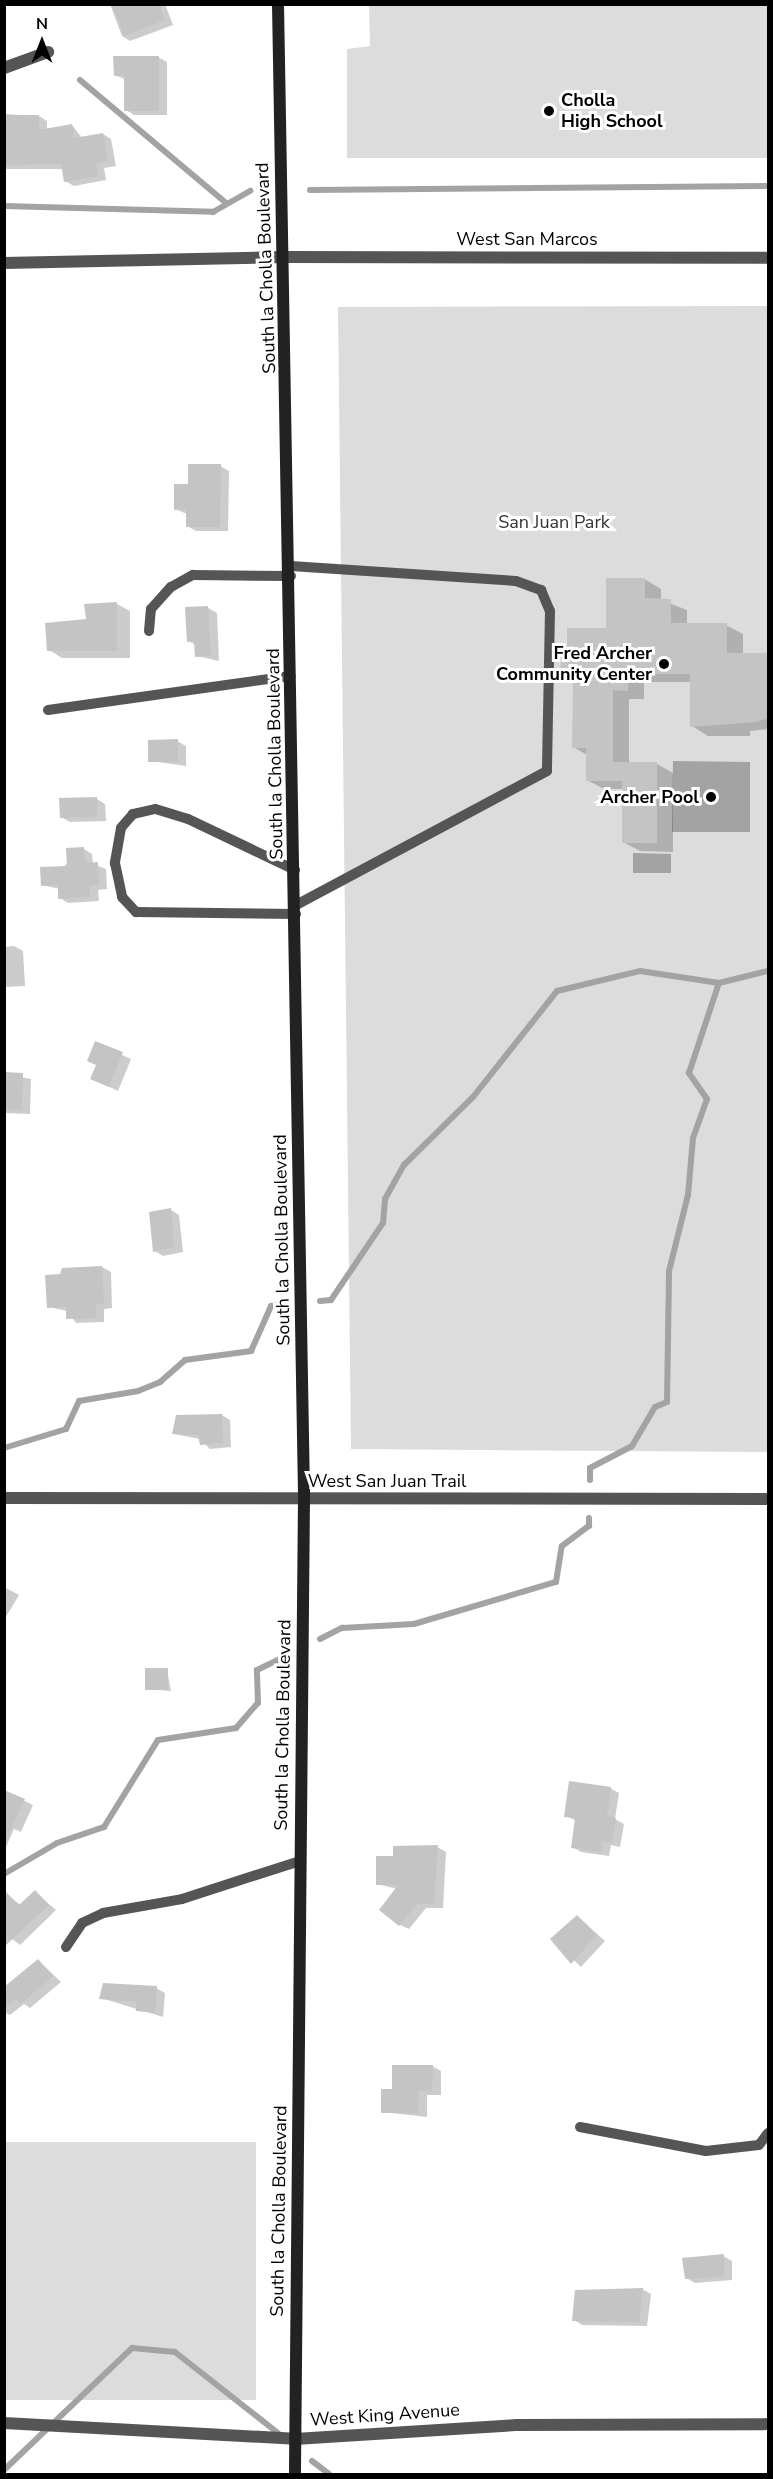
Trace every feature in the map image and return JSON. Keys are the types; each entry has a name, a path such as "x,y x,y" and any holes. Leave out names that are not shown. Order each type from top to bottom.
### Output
{"main road":[{"name":"South la Cholla Boulevard","path":"278,4 286,257 304,1498 295,2475"}],"street":[{"path":"4,68 48,52"},
{"name":"West San Marcos","path":"4,263 286,257 768,258"},
{"name":"West San Juan Trail","path":"4,1498 768,1499"},
{"name":"West King Avenue","path":"4,2423 295,2439 516,2425 768,2424"}],"lane":[{"path":"149,631 151,609 171,587 193,575 291,571 516,581 541,590 550,611 547,771 296,910 136,912 122,897 116,863 121,828 133,814 155,809 188,819 295,870"},
{"path":"48,711 291,676"},
{"path":"66,1947 82,1923 103,1913 182,1899 300,1861"},
{"path":"580,2127 706,2151 759,2145 768,2133"}],"green space":[{"name":"Cholla High School","path":"369,5 768,5 768,158 347,158 347,49 370,46"},
{"name":"San Juan Park","path":"768,306 768,1452 351,1449 338,307"},
{"path":"4,2142 256,2142 256,2400 5,2400"}],"shaded area":[{"name":"Archer Pool","path":"673,761 750,762 750,832 672,832"},
{"name":"Archer Pool","path":"633,853 671,854 671,873 633,873"}],"building":[{"path":"112,4 159,4 165,20 124,36"},
{"path":"113,56 159,56 159,111 124,111 124,75 114,76"},
{"path":"4,115 39,115 39,130 72,124 74,138 103,133 108,161 96,163 98,176 64,182 61,164 4,165"},
{"path":"188,464 221,464 220,527 186,527 186,509 174,510 174,484 188,484"},
{"name":"Fred Archer Community Center","path":"606,578 645,578 645,598 671,599 671,623 727,623 727,653 768,653 768,718 756,722 690,727 690,674 628,674 628,691 613,690 613,762 657,762 657,843 622,843 622,781 586,781 586,748 572,748 573,676 560,676 561,654 567,654 567,628 606,628"},
{"path":"117,602 117,651 47,651 45,623 86,619 84,604"},
{"path":"208,606 211,656 195,657 194,641 187,642 185,607"},
{"path":"178,739 178,762 148,762 148,740"},
{"path":"97,797 97,817 60,818 59,798"},
{"path":"84,847 85,863 98,862 99,885 90,886 90,897 58,899 58,885 41,886 40,867 67,866 66,848"},
{"path":"95,1041 123,1052 109,1087 90,1079 96,1065 87,1061"},
{"path":"4,1072 23,1073 22,1110 4,1109"},
{"path":"171,1208 174,1247 153,1252 149,1212"},
{"path":"102,1266 104,1304 96,1304 96,1318 66,1319 66,1307 47,1308 45,1275 60,1274 62,1268"},
{"path":"222,1414 223,1443 200,1445 198,1435 172,1434 176,1415"},
{"path":"145,1668 168,1668 168,1690 145,1690"},
{"path":"569,1781 611,1787 607,1816 616,1818 612,1843 602,1841 601,1852 571,1848 575,1818 564,1817"},
{"path":"4,1790 25,1799 4,1845"},
{"path":"438,1845 434,1904 417,1904 399,1926 379,1910 398,1885 376,1885 376,1856 393,1856 393,1846"},
{"path":"4,1890 19,1905 35,1890 49,1905 4,1947"},
{"path":"577,1915 597,1935 571,1964 550,1939"},
{"path":"38,1959 53,1976 21,2004 16,1999 4,2008 4,1987"},
{"path":"103,1983 157,1986 155,2013 136,2011 136,2002 99,1999"},
{"path":"392,2065 433,2065 432,2091 419,2091 418,2113 381,2113 381,2089 392,2089"},
{"path":"724,2254 724,2276 685,2279 682,2258"},
{"path":"643,2288 639,2322 572,2321 575,2290"}],"waterway":[{"path":"80,80 226,203"},
{"path":"310,190 768,186"},
{"path":"4,206 213,212 250,191"},
{"path":"320,1301 331,1300 383,1223 385,1199 404,1165 473,1097 557,991 640,971 719,983 768,971"},
{"path":"590,1480 590,1468 632,1446 655,1407 667,1402 669,1271 688,1195 693,1138 707,1099 689,1073 719,983"},
{"path":"4,1448 66,1429 79,1401 138,1391 160,1382 185,1360 251,1351 271,1306 283,1305"},
{"path":"320,1639 342,1628 414,1624 556,1582 562,1546 589,1526 589,1518"},
{"path":"4,1874 57,1843 104,1827 158,1740 236,1728 258,1703 257,1670 284,1657"},
{"path":"4,2470 132,2348 175,2352 278,2433"},
{"path":"312,2461 329,2474"}],"place":[{"name":"Cholla High School","path":"549,111"},
{"name":"Fred Archer Community Center","path":"664,664"},
{"name":"Archer Pool","path":"711,797"}]}
